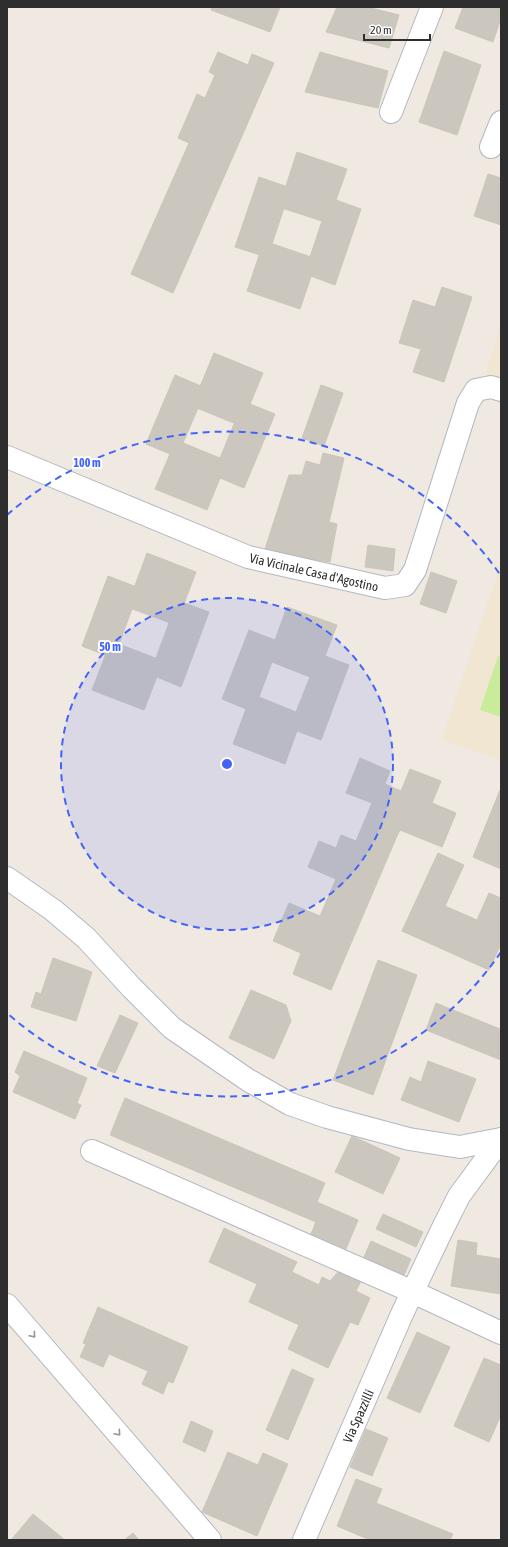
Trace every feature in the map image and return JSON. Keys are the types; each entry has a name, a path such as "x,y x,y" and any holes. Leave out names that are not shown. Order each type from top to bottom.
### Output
{"street":[{"path":"391,112 432,7"},
{"path":"491,147 501,122"},
{"name":"Via Vicinale Casa d'Agostino","path":"7,457 248,557 385,588 405,585 415,570 468,403 476,390 491,387 501,390"},
{"path":"7,878 53,910 86,938 132,988 172,1028 248,1080 290,1104 327,1117 402,1137 460,1148 501,1139"},
{"name":"Via Spazzilli","path":"304,1540 413,1292 459,1196 501,1139"},
{"path":"92,1152 413,1292 501,1333"},
{"path":"7,1305 210,1540"}],"shaded area":[{"path":"501,324 501,403 479,396"},
{"path":"501,564 501,760 442,740"}],"green space":[{"path":"498,656 501,657 501,717 480,710"}],"building":[{"path":"212,7 280,7 270,32 211,10"},
{"path":"337,7 367,7 399,15 389,48 326,32"},
{"path":"463,7 501,7 501,18 493,42 455,28"},
{"path":"444,51 481,65 457,135 419,122"},
{"path":"218,52 248,65 252,54 274,63 173,293 131,274 189,143 178,138 197,94 205,98 215,75 209,72"},
{"path":"320,52 388,71 378,108 305,92"},
{"path":"297,152 347,169 328,223 279,207"},
{"path":"488,174 501,178 501,225 474,216"},
{"path":"259,177 285,186 279,207 284,208 272,244 264,241 260,255 235,247"},
{"path":"336,200 361,209 335,285 311,276 317,259 310,257 322,221 328,223"},
{"path":"264,241 317,259 300,309 247,291"},
{"path":"442,287 472,297 444,382 413,372 421,349 399,343 413,300 435,307"},
{"path":"214,353 263,373 241,426 192,406"},
{"path":"175,375 201,386 192,406 198,408 183,443 176,440 170,454 146,444"},
{"path":"321,385 343,393 324,446 302,438"},
{"path":"250,404 275,414 244,488 220,478 227,461 220,458 234,424 241,426"},
{"path":"176,440 227,461 207,510 155,489"},
{"path":"323,453 344,458 329,522 337,524 330,562 264,552 289,475 302,475 306,461 320,465"},
{"path":"368,545 395,549 393,571 365,567"},
{"path":"147,553 196,572 176,625 127,607"},
{"path":"431,572 457,581 446,613 420,604"},
{"path":"108,576 134,586 127,607 132,609 119,644 111,641 105,655 82,646"},
{"path":"184,603 209,612 181,687 157,677 163,661 156,658 169,623 176,625"},
{"path":"287,607 337,625 325,656 349,665 321,740 297,731 285,764 233,744 246,709 222,699 249,630 275,640","holes":["272,662 310,677 296,712 259,697"]},
{"path":"111,641 163,661 144,710 92,690"},
{"path":"360,758 390,771 385,784 401,791 410,769 441,781 432,803 456,813 442,847 400,830 397,836 364,822 372,803 346,793"},
{"path":"501,790 501,869 473,857"},
{"path":"364,822 397,836 331,990 293,974 301,953 273,941 289,903 320,916 336,879 308,867 319,841 336,848 341,835 356,841"},
{"path":"438,853 464,865 445,906 477,920 489,893 501,898 501,944 489,970 402,931"},
{"path":"53,958 92,972 76,1021 31,1007 36,992 41,994"},
{"path":"378,960 417,975 373,1095 333,1080"},
{"path":"251,990 286,1005 291,1021 274,1059 229,1038"},
{"path":"436,1003 500,1029 501,1027 501,1060 426,1030"},
{"path":"120,1015 138,1023 115,1073 97,1066"},
{"path":"24,1051 87,1078 77,1103 81,1105 75,1119 13,1092 20,1076 15,1072"},
{"path":"428,1061 476,1079 459,1122 401,1100 410,1077 421,1082"},
{"path":"125,1098 325,1183 317,1202 358,1220 346,1249 311,1234 316,1222 110,1135"},
{"path":"352,1136 400,1158 383,1194 335,1172"},
{"path":"383,1214 423,1232 416,1247 376,1229"},
{"path":"224,1228 297,1262 292,1272 319,1285 322,1277 330,1281 339,1271 361,1281 356,1291 370,1298 358,1325 350,1322 328,1368 288,1349 299,1325 249,1302 257,1284 209,1262"},
{"path":"458,1240 477,1243 476,1255 501,1259 501,1294 451,1286"},
{"path":"371,1241 411,1259 404,1275 364,1257"},
{"path":"98,1307 188,1347 173,1383 168,1381 163,1394 142,1384 148,1371 109,1354 103,1367 80,1357 86,1344 83,1343"},
{"path":"417,1332 450,1347 420,1413 387,1398"},
{"path":"484,1358 501,1365 501,1415 489,1442 454,1426"},
{"path":"292,1369 314,1379 288,1440 266,1430"},
{"path":"191,1421 213,1431 205,1452 183,1442"},
{"path":"366,1429 388,1438 372,1476 350,1467"},
{"path":"228,1452 258,1465 263,1453 288,1464 257,1536 202,1512"},
{"path":"356,1479 382,1489 376,1503 453,1534 450,1540 370,1540 337,1526"},
{"path":"33,1514 65,1540 11,1540"},
{"path":"133,1533 139,1540 124,1540"}]}
